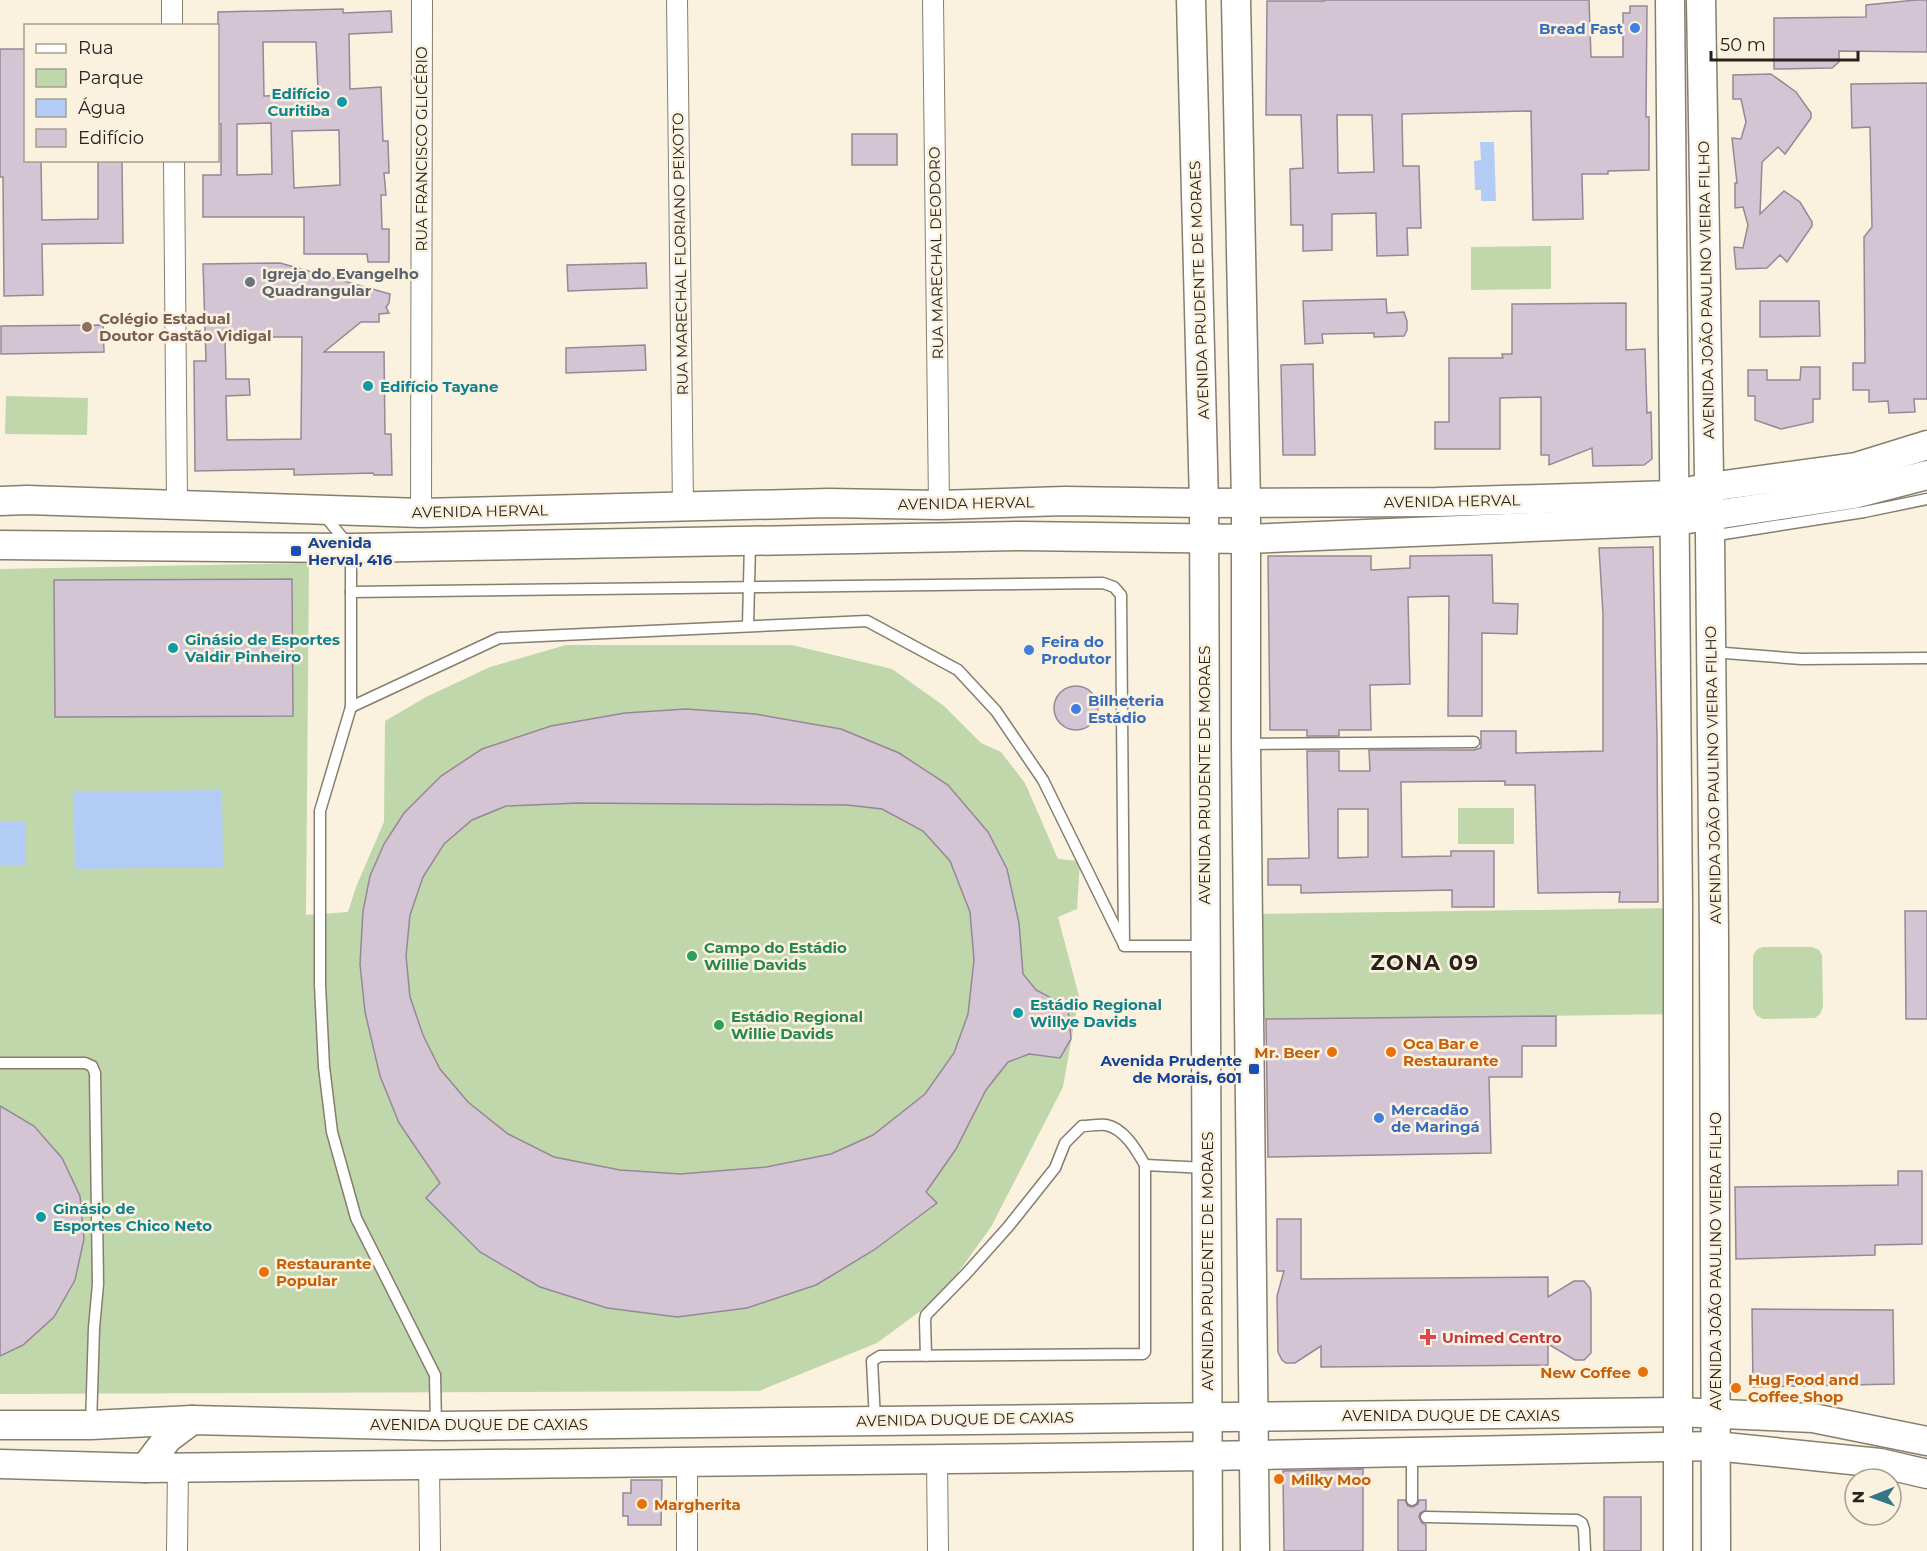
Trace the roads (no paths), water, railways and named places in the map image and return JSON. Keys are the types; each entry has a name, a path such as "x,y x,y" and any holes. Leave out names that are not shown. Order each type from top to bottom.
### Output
{"main road":[{"name":"AVENIDA PRUDENTE DE MORAES","path":"1191,0 1204,503 1208,1551"},
{"path":"1236,0 1246,503 1246,744 1255,1551"},
{"name":"AVENIDA JOÃO PAULINO VIEIRA FILHO","path":"1670,0 1694,522 1711,652 1716,1551"},
{"name":"AVENIDA JOÃO PAULINO VIEIRA FILHO","path":"1701,0 1710,487"},
{"name":"AVENIDA HERVAL","path":"1694,522 1710,487 1856,467 1927,445"},
{"path":"1854,494 1877,462"},
{"name":"AVENIDA HERVAL","path":"0,545 351,548 1021,536 1246,539 1467,531 1694,522 1854,494 1927,475"},
{"name":"AVENIDA HERVAL","path":"14,501 421,513 829,503 939,505 1065,501 1437,502 1694,522"},
{"path":"0,527 14,501"},
{"path":"1021,536 1065,501"},
{"path":"1437,502 1467,531"},
{"path":"829,503 879,539"},
{"path":"601,543 633,508"},
{"name":"AVENIDA JOÃO PAULINO VIEIRA FILHO","path":"1678,1551 1678,908 1694,522"},
{"name":"AVENIDA DUQUE DE CAXIAS","path":"0,1427 192,1420 436,1426 1677,1412 1813,1418 1927,1441"},
{"path":"1813,1418 1880,1463"},
{"path":"145,1468 168,1437 192,1420"},
{"path":"0,1427 41,1464"},
{"path":"0,1464 145,1468 1207,1456 1715,1446 1880,1463 1927,1474"}],"street":[{"path":"172,0 172,24"},
{"name":"RUA FRANCISCO GLICÉRIO","path":"421,513 422,0"},
{"name":"RUA MARECHAL FLORIANO PEIXOTO","path":"677,0 683,507"},
{"name":"RUA MARECHAL DEODORO","path":"933,0 939,505"},
{"path":"174,162 177,505"},
{"path":"938,1459 938,1551"},
{"path":"687,1462 687,1551"},
{"path":"429,1465 430,1551"},
{"path":"177,1551 178,1467"}],"lane":[{"path":"1694,522 1864,512 1927,499"},
{"path":"320,510 351,548 351,707 320,811 320,986 324,1067 332,1132 356,1218 435,1375 436,1426"},
{"path":"748,626 750,541"},
{"path":"351,592 1103,583 1114,587 1121,595 1124,946"},
{"path":"351,707 498,638 867,621 958,670 996,711 1042,780 1124,946"},
{"path":"1711,652 1801,659 1927,658"},
{"path":"1246,744 1474,742"},
{"path":"1124,946 1205,946"},
{"path":"0,1063 85,1063 92,1066 95,1072 98,1284 93,1329 91,1425"},
{"path":"875,1420 872,1361 880,1356 926,1356 1145,1352 1145,1166 1137,1150 1123,1134 1107,1125 1082,1126 1065,1143 1055,1168 1008,1227 929,1311 925,1320 926,1356"},
{"path":"1145,1166 1206,1168"},
{"path":"1412,1452 1412,1500"},
{"path":"1426,1517 1577,1520 1582,1522 1584,1528 1585,1551"}],"water":[{"path":"1480,142 1494,142 1496,201 1481,201 1481,190 1475,190 1474,161 1481,160"},
{"path":"222,790 223,867 75,869 73,792"},
{"path":"0,822 26,822 26,866 0,866"}],"place":[{"name":"Bread Fast","path":"1635,28"},
{"name":"Edifício Curitiba","path":"342,102"},
{"name":"Igreja do Evangelho Quadrangular","path":"250,282"},
{"name":"Colégio Estadual Doutor Gastão Vidigal","path":"87,327"},
{"name":"Edifício Tayane","path":"368,386"},
{"name":"Avenida Herval, 416","path":"296,551"},
{"name":"Ginásio de Esportes Valdir Pinheiro","path":"173,648"},
{"name":"Feira do Produtor","path":"1029,650"},
{"name":"Bilheteria Estádio","path":"1076,709"},
{"name":"Campo do Estádio Willie Davids","path":"692,956"},
{"name":"Estádio Regional Willye Davids","path":"1018,1013"},
{"name":"Estádio Regional Willie Davids","path":"719,1025"},
{"name":"Mr. Beer","path":"1332,1052"},
{"name":"Oca Bar e Restaurante","path":"1391,1052"},
{"name":"Avenida Prudente de Morais, 601","path":"1254,1069"},
{"name":"Mercadão de Maringá","path":"1379,1118"},
{"name":"Ginásio de Esportes Chico Neto","path":"41,1217"},
{"name":"Restaurante Popular","path":"264,1272"},
{"name":"Unimed Centro","path":"1428,1337"},
{"name":"New Coffee","path":"1643,1372"},
{"name":"Hug Food and Coffee Shop","path":"1736,1388"},
{"name":"Milky Moo","path":"1279,1479"},
{"name":"Margherita","path":"642,1504"}],"district":[{"name":"ZONA 09","path":"1425,962"}]}
